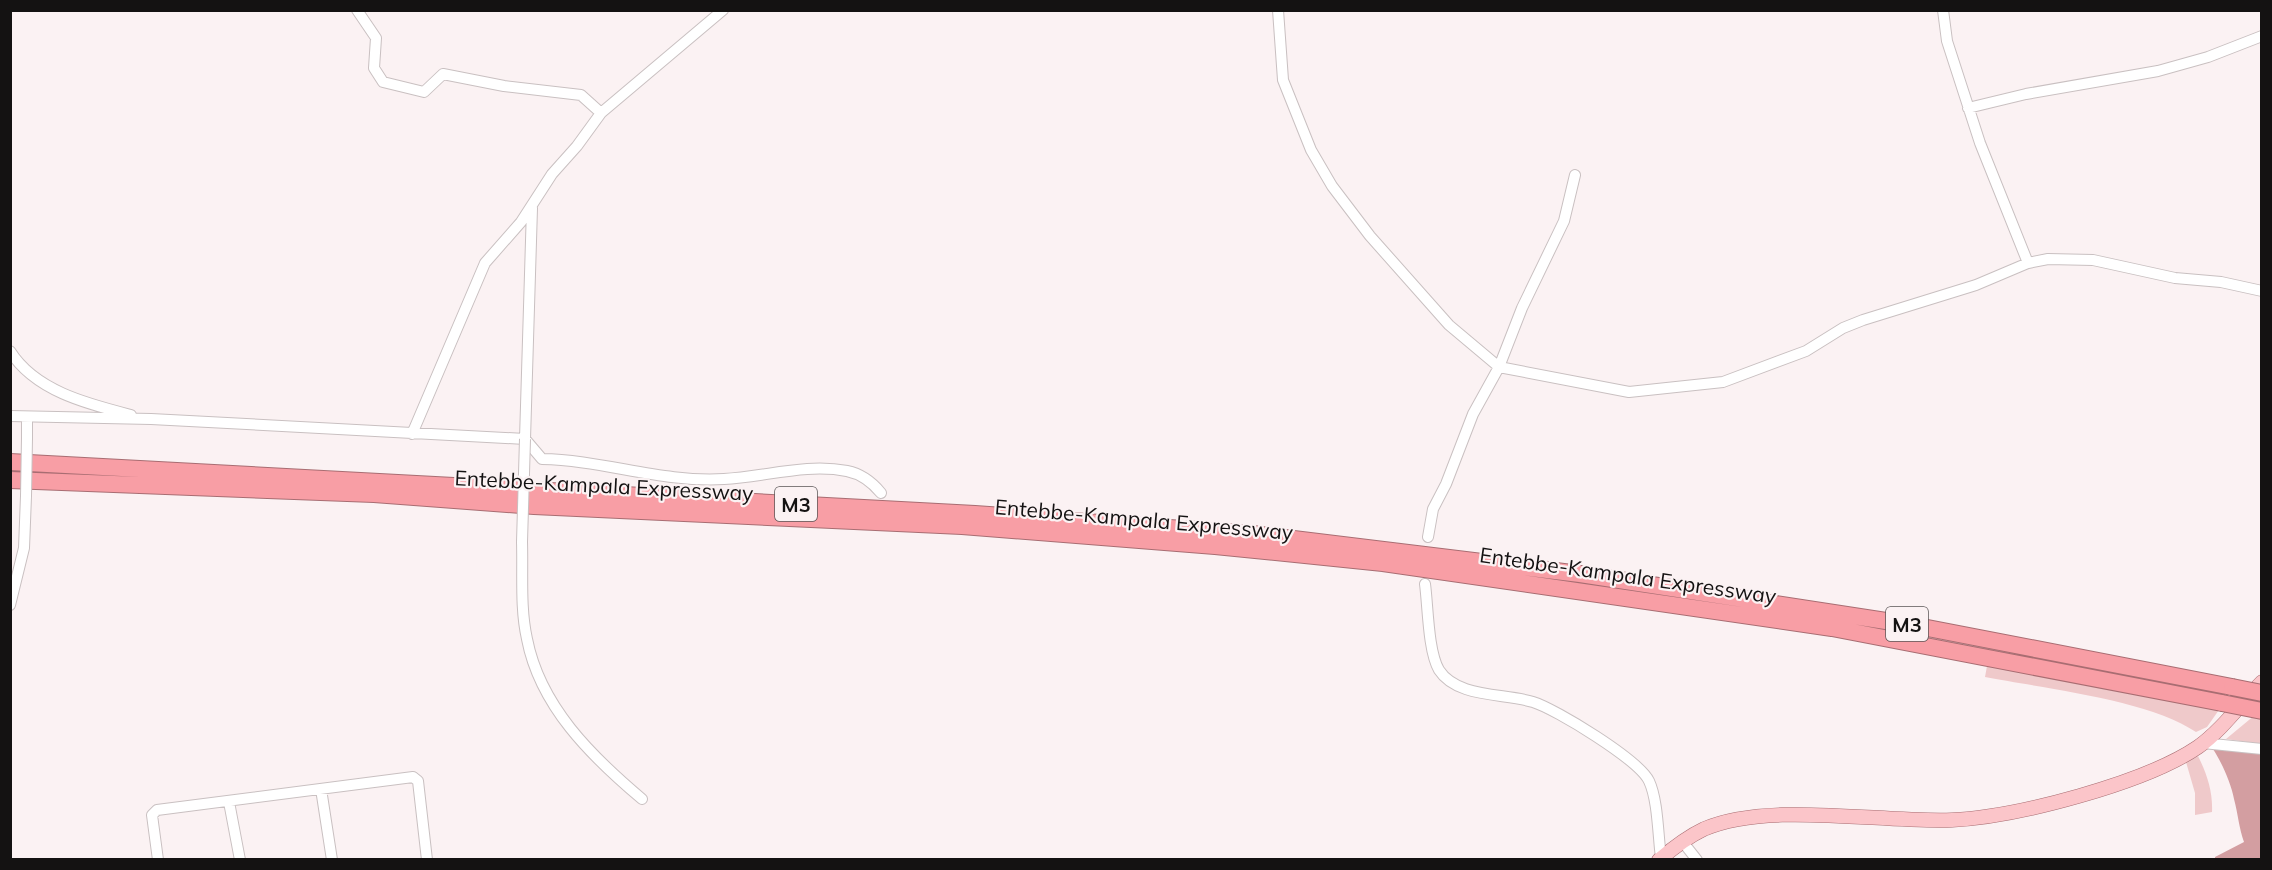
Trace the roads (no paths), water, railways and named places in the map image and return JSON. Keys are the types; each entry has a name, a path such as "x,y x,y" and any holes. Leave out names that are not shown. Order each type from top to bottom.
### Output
{"highway":[{"name":"Entebbe-Kampala Expressway","path":"10,462 975,514 1253,534 1580,574 1912,624 2262,693"},
{"name":"Entebbe-Kampala Expressway","path":"10,480 374,494 534,506 963,526 1372,561 1832,628 2262,711"}],"main road":[{"path":"1660,859 1682,841 1706,828 1757,818 1808,816 1950,820 2006,812 2123,782 2168,763 2203,743 2262,682"}],"street":[{"path":"357,10 376,38 374,68 383,82 424,92 443,74 504,86 581,95 601,114"},
{"path":"412,434 446,351 465,315 477,276 485,263 532,207 552,174 601,114 723,10"},
{"path":"1278,10 1283,80 1311,150 1332,186 1370,236 1449,325 1499,367 1629,392 1723,382 1806,351 1843,328 1863,320 1976,285 2028,263 2060,259 2093,260 2175,278 2221,282 2262,291"},
{"path":"1943,10 1947,41 1968,108 1986,161 2028,263"},
{"path":"1968,108 2036,92 2158,71 2208,57 2262,36"},
{"path":"1428,537 1433,509 1446,484 1473,414 1499,367 1522,308 1564,221 1575,175"},
{"path":"532,207 522,542 526,636 533,667 543,689 562,719 619,780 642,799"},
{"path":"10,351 33,379 92,405 151,419"},
{"path":"10,416 151,419 525,439 542,459 566,459 678,477 724,479 795,470 837,470 860,475 881,493"},
{"path":"10,605 24,548 27,417"},
{"path":"1425,584 1433,646 1440,670 1448,678 1468,690 1530,701 1552,708 1626,758 1650,782 1660,859"},
{"path":"2203,743 2262,749"},
{"path":"158,860 151,825 152,815 157,810 416,778 427,860"},
{"path":"321,789 332,860"},
{"path":"229,802 240,860"},
{"path":"1682,841 1697,860"}]}
